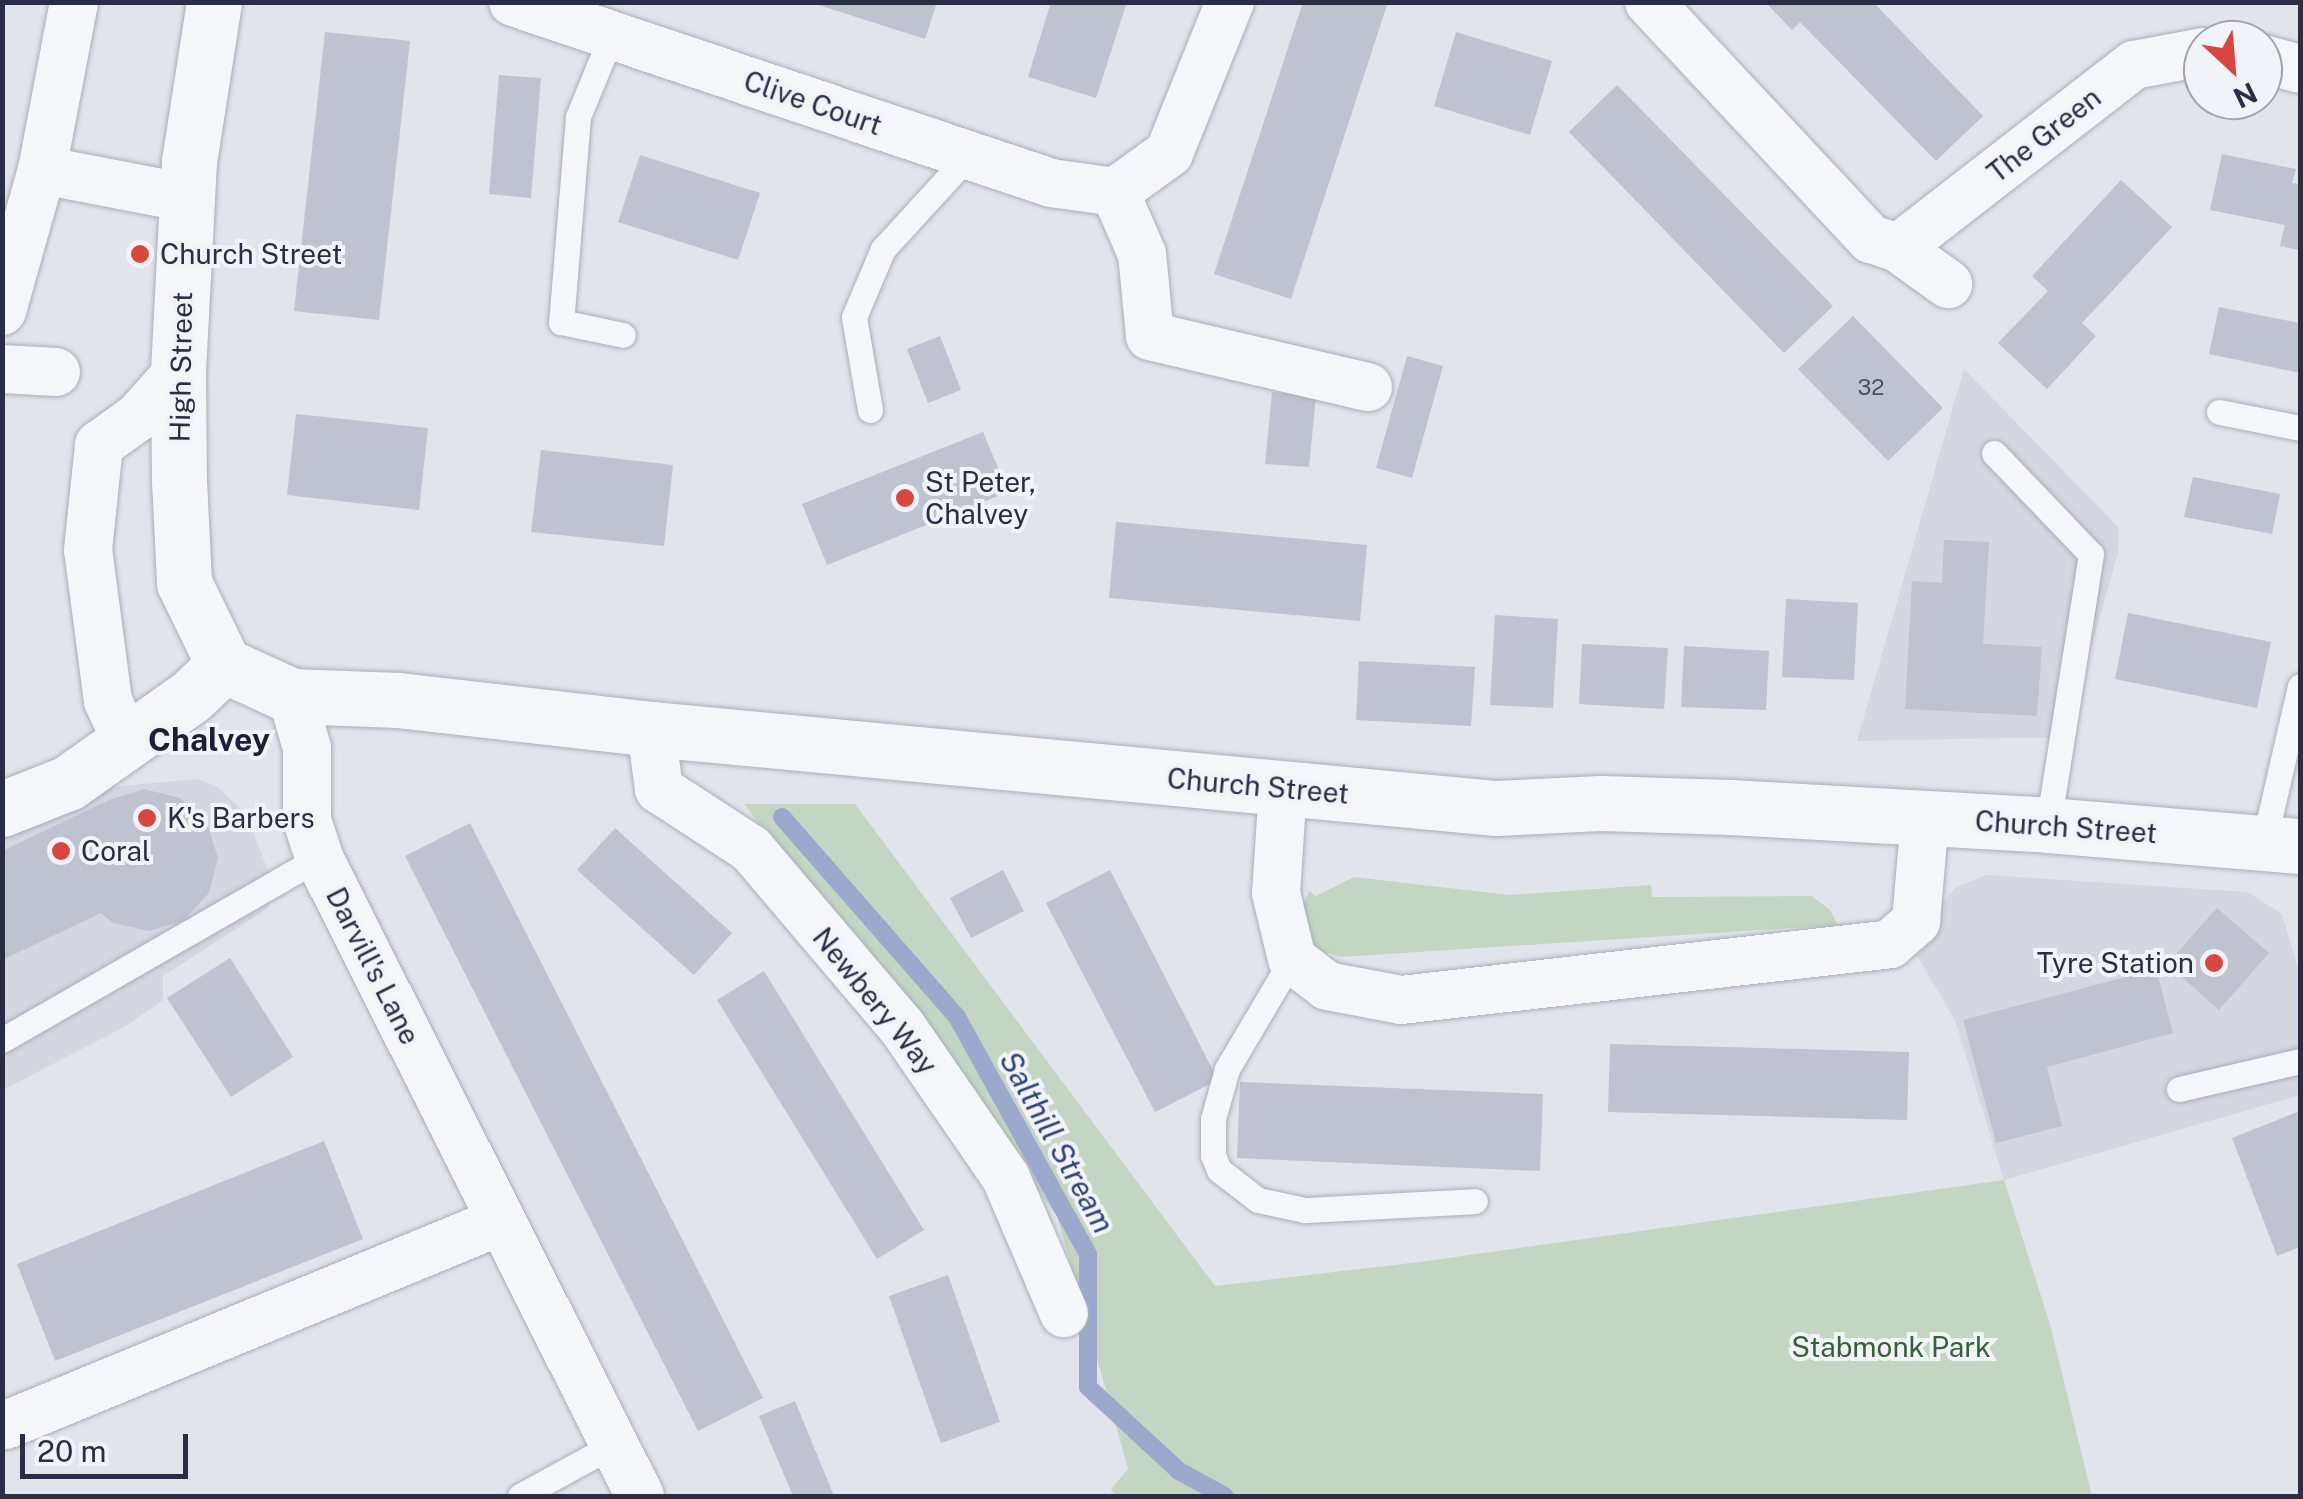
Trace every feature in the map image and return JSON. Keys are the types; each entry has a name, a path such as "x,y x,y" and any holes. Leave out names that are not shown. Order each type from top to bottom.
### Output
{"street":[{"path":"2,312 42,170 74,2"},
{"name":"High Street","path":"214,2 188,198 178,372 184,583 224,665"},
{"path":"1230,2 1169,153 1115,192 1142,254 1150,336 1368,386"},
{"path":"1649,2 1871,239 1898,248 1948,284"},
{"name":"Clive Court","path":"536,6 968,156 1051,182 1115,192"},
{"name":"The Green","path":"1898,248 2134,65 2183,56"},
{"path":"42,170 188,198"},
{"path":"2,369 56,372"},
{"path":"126,742 108,701 88,550 100,445 138,417 178,372"},
{"path":"2,808 68,782 190,697 224,665"},
{"name":"Church Street","path":"224,665 292,696 398,700 651,729 1496,808 1600,803 2048,825 2282,844"},
{"name":"Darvill's Lane","path":"292,696 307,748 307,820 319,858 640,1496"},
{"name":"Newbery Way","path":"651,729 659,790 751,850 902,1027 1006,1178 1064,1312"},
{"path":"1283,788 1276,893 1292,958 1327,986 1400,1000 1890,944 1916,921 1925,818"},
{"path":"6,1426 501,1222"}],"lane":[{"path":"612,34 578,118 560,322 623,335"},
{"path":"870,410 854,317 883,249 968,156"},
{"path":"2219,412 2300,428"},
{"path":"1994,453 2091,554 2048,825"},
{"path":"2282,844 2300,686"},
{"path":"2,1040 319,858"},
{"path":"1292,958 1227,1069 1213,1120 1213,1155 1219,1170 1258,1200 1305,1210 1476,1201"},
{"path":"2180,1088 2300,1060"},
{"path":"520,1496 613,1445"}],"shaded area":[{"path":"1964,369 2119,528 2118,553 2066,737 1857,741"},
{"path":"197,779 216,786 246,814 272,881 274,894 267,909 163,976 163,1000 126,1026 3,1090 2,836 111,787"},
{"path":"1987,875 2247,892 2282,914 2300,975 2300,1095 2004,1180 1955,1020 1917,956 1934,933 1940,907 1956,887"}],"green space":[{"name":"Stabmonk Park","path":"744,804 855,804 1215,1286 1419,1262 2004,1180 2050,1324 2092,1496 1115,1496 1111,1489 1128,1469 1057,1216"},
{"path":"1354,877 1509,895 1651,885 1652,897 1812,896 1830,910 1838,925 1341,957 1314,949 1302,908 1309,891 1316,896"}],"building":[{"path":"809,2 937,2 925,39"},
{"path":"1051,2 1127,2 1096,98 1028,77"},
{"path":"1303,2 1388,2 1291,299 1214,274"},
{"path":"1765,2 1873,2 1983,116 1936,161 1800,22 1792,30"},
{"path":"325,32 410,41 379,320 294,311"},
{"path":"1456,32 1552,61 1530,135 1434,106"},
{"path":"499,75 541,78 531,198 489,194"},
{"path":"1617,85 1833,306 1784,353 1569,132"},
{"path":"2222,154 2296,169 2292,183 2300,184 2300,250 2280,246 2285,225 2210,210"},
{"path":"640,155 760,193 738,260 618,222"},
{"path":"2121,180 2172,227 2082,323 2096,336 2047,389 1998,343 2048,291 2032,276"},
{"path":"2219,307 2300,323 2300,373 2209,354"},
{"path":"1853,316 1943,408 1888,461 1798,369"},
{"path":"940,336 961,390 928,403 907,349"},
{"path":"1407,356 1443,366 1412,478 1376,468"},
{"path":"1272,392 1316,396 1309,467 1265,464"},
{"path":"296,414 428,428 419,510 287,495"},
{"name":"St Peter, Chalvey","path":"983,432 1008,492 827,565 802,504"},
{"path":"541,450 673,465 664,546 531,532"},
{"path":"2193,477 2280,494 2272,534 2184,517"},
{"path":"1116,522 1367,545 1360,621 1109,598"},
{"path":"1944,540 1989,542 1983,644 2042,647 2037,716 1905,709 1912,581 1942,583"},
{"path":"1786,599 1858,603 1854,680 1782,677"},
{"path":"2128,613 2271,642 2257,708 2115,679"},
{"path":"1495,615 1558,619 1553,708 1490,705"},
{"path":"1582,644 1668,648 1664,709 1579,704"},
{"path":"1684,646 1769,651 1766,710 1681,707"},
{"path":"1359,661 1475,667 1471,726 1356,720"},
{"path":"144,789 180,798 207,823 218,858 209,893 183,921 149,931 113,923 101,913 2,960 2,851 109,800"},
{"path":"470,823 763,1398 698,1431 405,856"},
{"path":"615,828 732,933 694,975 577,870"},
{"path":"1003,870 1024,911 971,938 950,898"},
{"path":"1110,870 1218,1080 1155,1112 1046,903"},
{"path":"2217,908 2269,953 2219,1010 2167,964"},
{"path":"230,958 293,1057 231,1097 167,998"},
{"path":"2156,969 2173,1033 2047,1067 2062,1126 1996,1143 1963,1020"},
{"path":"764,971 924,1230 877,1259 717,1000"},
{"path":"1610,1044 1909,1052 1907,1120 1608,1112"},
{"path":"1240,1082 1543,1094 1540,1171 1237,1158"},
{"path":"2300,1111 2300,1247 2277,1256 2232,1138"},
{"path":"324,1141 363,1239 55,1361 17,1264"},
{"path":"948,1275 1000,1422 941,1443 889,1296"},
{"path":"795,1401 834,1496 793,1496 759,1416"}],"waterway":[{"name":"Salthill Stream","path":"782,817 957,1017 1088,1254 1088,1387 1179,1471 1225,1496"}],"place":[{"name":"Church Street","path":"140,254"},
{"name":"St Peter, Chalvey","path":"905,498"},
{"name":"K's Barbers","path":"147,818"},
{"name":"Coral","path":"61,851"},
{"name":"Tyre Station","path":"2214,963"}],"district":[{"name":"Chalvey","path":"209,740"}]}
